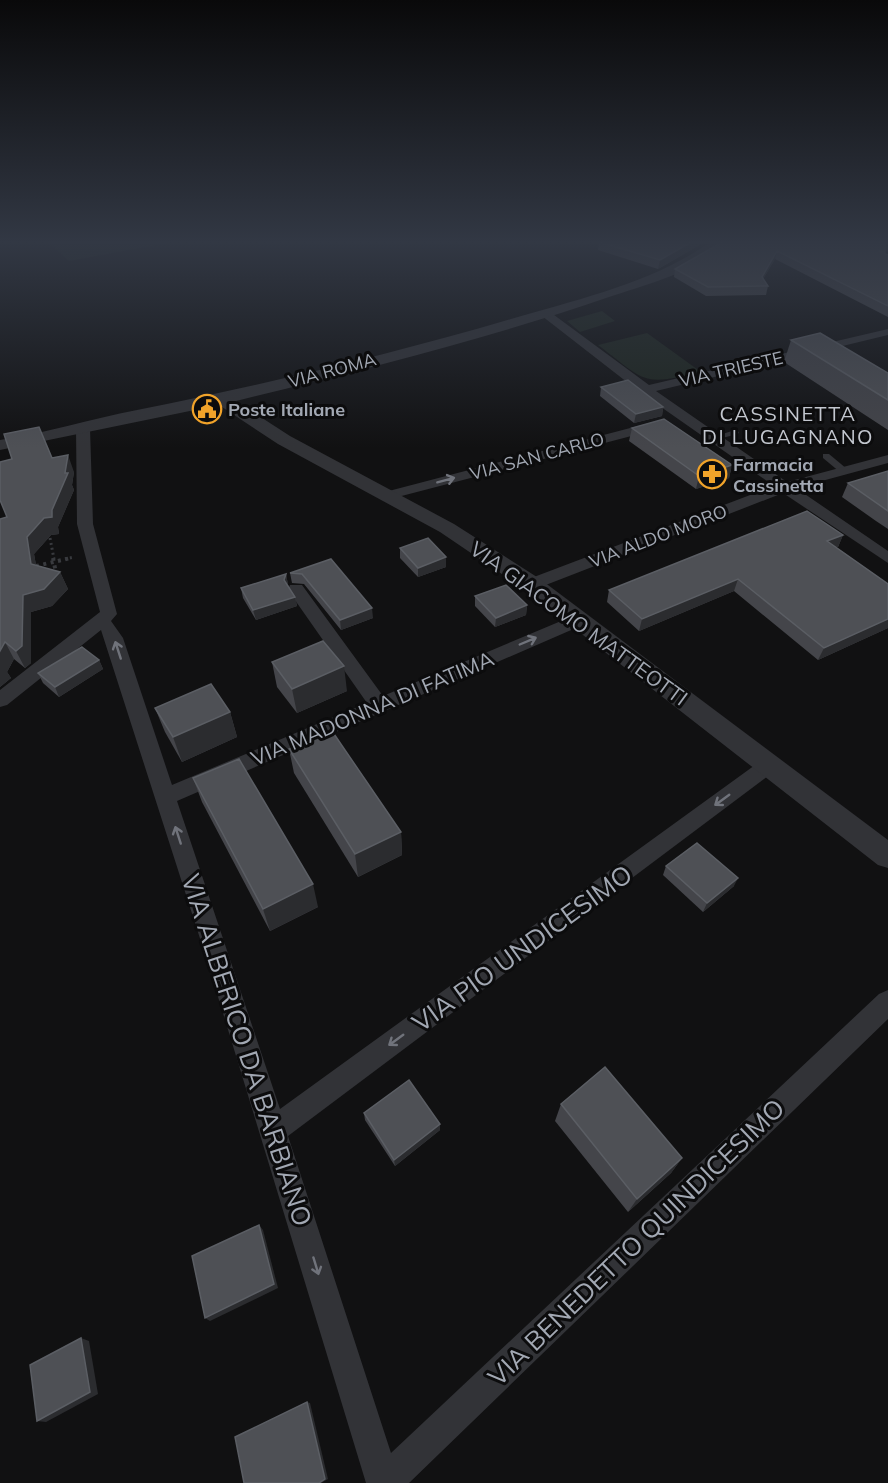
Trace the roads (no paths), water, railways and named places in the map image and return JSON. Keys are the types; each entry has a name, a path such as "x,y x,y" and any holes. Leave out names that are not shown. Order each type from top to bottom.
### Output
{"street":[{"name":"VIA ROMA","path":"0,445 48,438 83,428 222,399 560,309"},
{"path":"546,314 684,418 888,558"},
{"name":"VIA TRIESTE","path":"645,390 888,332"},
{"name":"VIA GIACOMO MATTEOTTI","path":"222,399 284,440 390,495 447,528 532,584 888,856"},
{"name":"VIA SAN CARLO","path":"390,495 684,418"},
{"path":"0,700 109,614 85,524 83,428"},
{"name":"VIA ALDO MORO","path":"532,584 785,488 888,459"},
{"path":"296,589 378,704"},
{"name":"VIA MADONNA DI FATIMA","path":"166,797 378,704 579,620"},
{"name":"VIA ALBERICO DA BARBIANO","path":"101,622 107,626 114,638 274,1130 383,1483"},
{"name":"VIA PIO UNDICESIMO","path":"274,1130 769,765"},
{"name":"VIA BENEDETTO QUINDICESIMO","path":"383,1483 888,1002"}],"lane":[{"path":"714,438 735,432"},
{"path":"826,456 844,471"}],"place":[{"name":"Poste Italiane","path":"207,409"},
{"name":"Farmacia Cassinetta","path":"712,474"}],"district":[{"name":"CASSINETTA DI LUGAGNANO","path":"788,424"}]}
